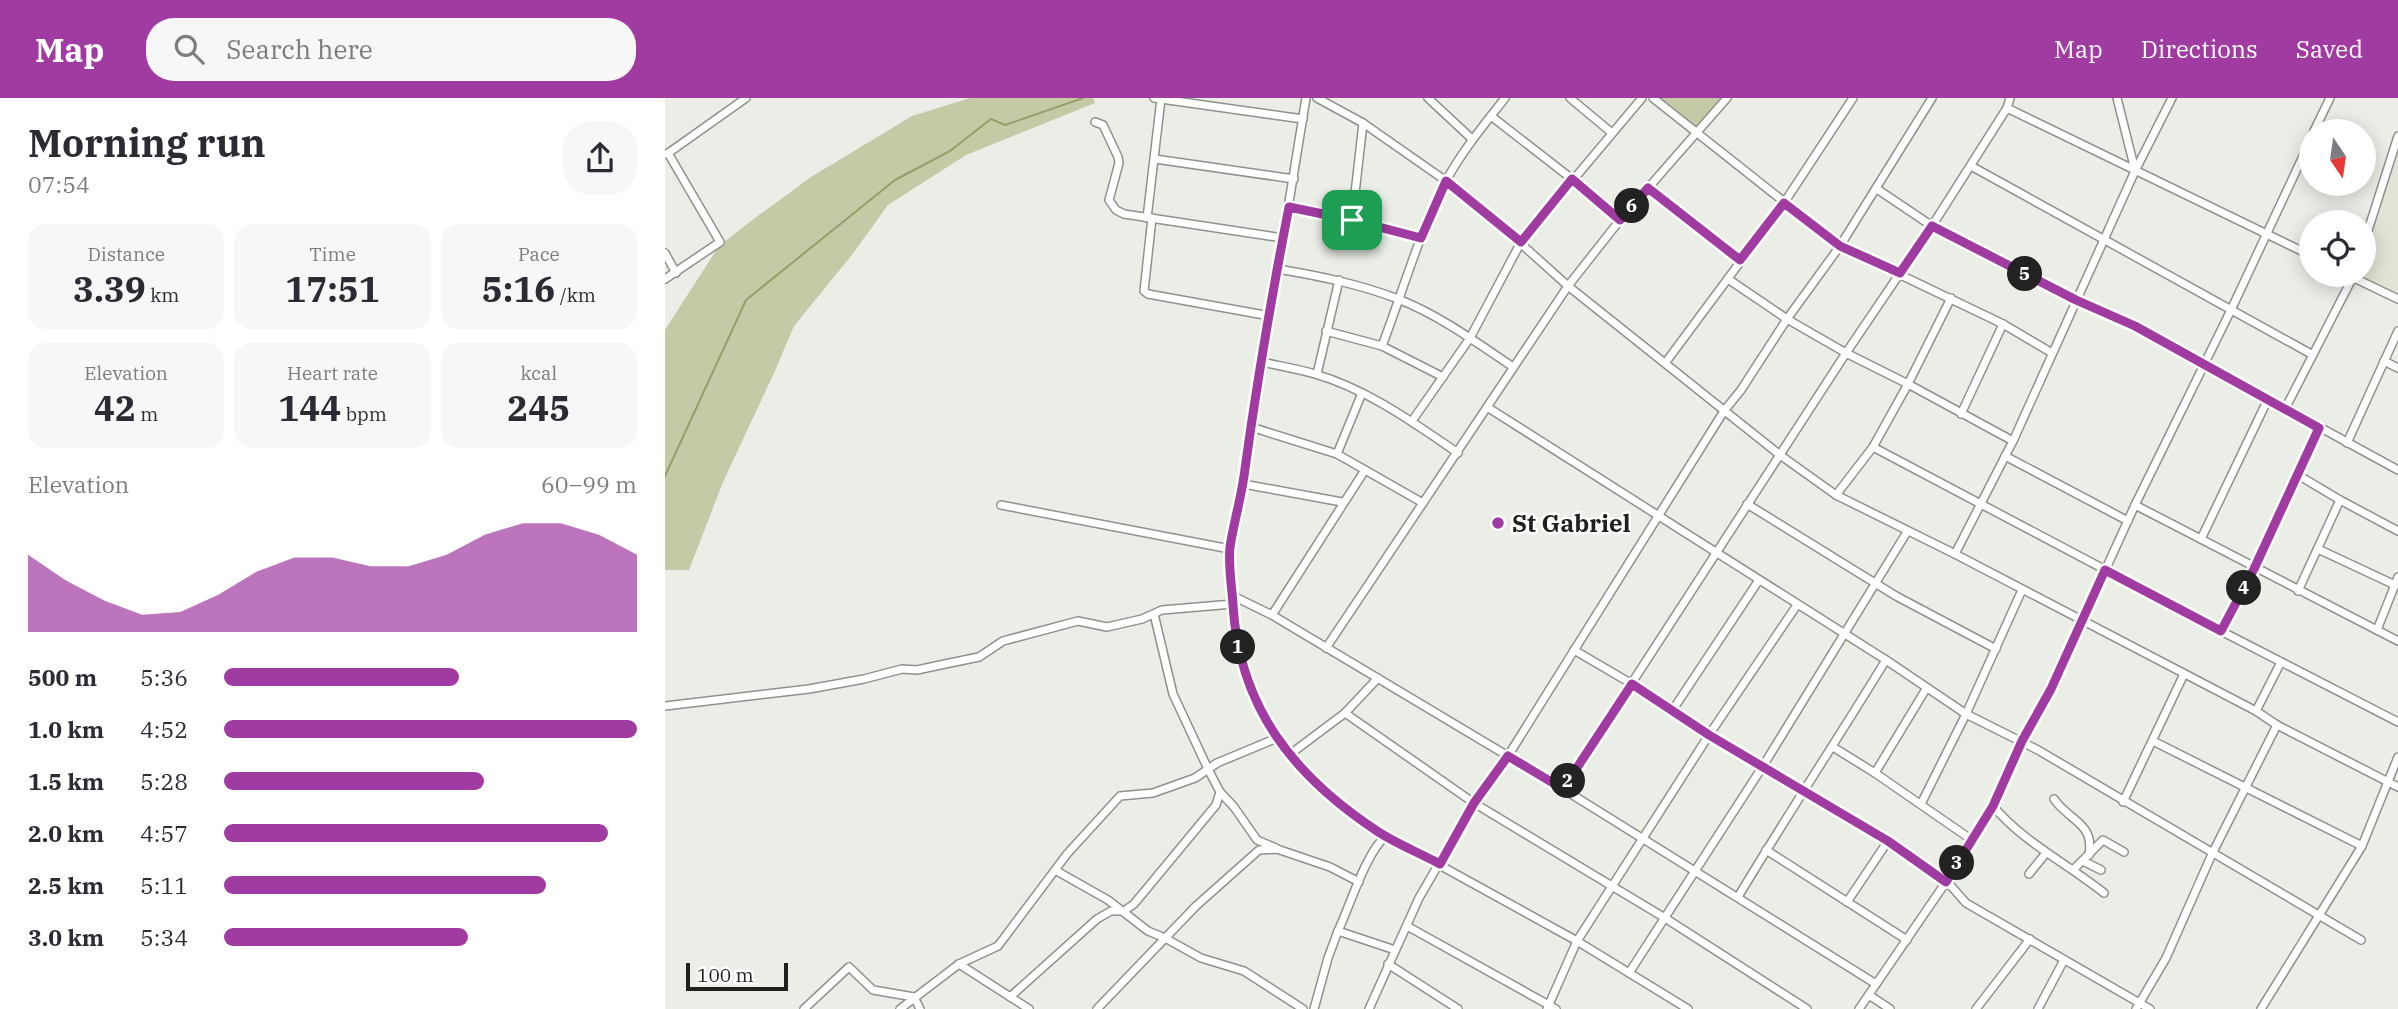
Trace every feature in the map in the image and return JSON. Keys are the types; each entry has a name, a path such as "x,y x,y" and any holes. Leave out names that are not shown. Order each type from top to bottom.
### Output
{"street":[{"path":"665,279 720,242 667,154 747,98"},
{"path":"1227,108 1229,98"},
{"path":"1306,98 1230,549 1234,630 1243,671 1254,699 1289,755 1328,795 1386,836 1577,941 1688,1009"},
{"path":"1317,98 1363,123 1446,181 1521,242 1568,286 1780,455 1836,495 2081,619 2398,787"},
{"path":"1429,98 1472,139"},
{"path":"1382,346 1421,238 1446,181 1472,139 1505,98"},
{"path":"1570,98 1612,133"},
{"path":"1412,421 1470,338 1521,242 1642,98"},
{"path":"1653,98 1840,246 1951,298 2052,352"},
{"path":"1326,648 1568,286 1620,220 1727,98"},
{"path":"1666,362 1784,203 1853,98"},
{"path":"1369,1009 1419,898 1474,803 1508,756 1724,411 1877,189 1931,98"},
{"path":"1563,789 1747,503 1971,166 2007,108 2010,98"},
{"path":"2117,98 2135,171"},
{"path":"1955,554 2013,441 2103,240 2172,98"},
{"path":"2320,119 2330,98"},
{"path":"1270,316 1148,294 1144,291 1161,99 1303,119"},
{"path":"2007,108 2299,249"},
{"path":"1491,116 1620,220"},
{"path":"1095,122 1103,125 1118,157 1119,163 1109,200 1119,212 1283,238"},
{"path":"1352,220 1363,123"},
{"path":"2374,210 2398,136"},
{"path":"1155,159 1294,178"},
{"path":"1859,1009 1946,882 1993,806 2299,165"},
{"path":"1971,166 2313,355"},
{"path":"1648,188 1740,260"},
{"path":"1877,189 1932,226 2076,300 2135,326 2398,470"},
{"path":"1289,207 1421,238"},
{"path":"665,253 676,273"},
{"path":"1278,269 1339,280 1399,300 1444,322 1513,367"},
{"path":"1728,279 1787,319 1846,353 2013,441"},
{"path":"1317,374 1339,280"},
{"path":"2285,409 2347,287"},
{"path":"2374,287 2398,299"},
{"path":"1836,495 1873,447 1951,298"},
{"path":"1961,414 2003,324"},
{"path":"1326,331 1382,346 1443,377"},
{"path":"2347,443 2398,331"},
{"path":"2384,361 2398,368"},
{"path":"1262,362 1317,374 1362,393 1412,421 1458,453"},
{"path":"1337,454 1362,393"},
{"path":"2201,540 2267,400"},
{"path":"1487,407 1966,714 2022,741 2361,940"},
{"path":"1251,427 1337,454 1423,503"},
{"path":"2221,631 2254,569 2319,428"},
{"path":"1873,447 2398,722"},
{"path":"2005,456 2128,521"},
{"path":"1272,615 1364,470"},
{"path":"2298,475 2398,531"},
{"path":"1243,484 1342,502"},
{"path":"2298,591 2340,500"},
{"path":"1747,503 1835,560 1996,649"},
{"path":"1001,505 1230,549"},
{"path":"2135,505 2254,569 2398,641"},
{"path":"1629,973 1763,766 1907,531"},
{"path":"2318,549 2397,581 2377,630"},
{"path":"1672,711 1759,580"},
{"path":"1921,804 1966,714 2022,590"},
{"path":"665,706 809,689 902,669 917,670 979,657 1003,641 1078,621 1107,627 1142,619 1162,610 1233,600 1272,615 1378,678 1563,789 1876,984"},
{"path":"1407,926 1551,1008 1577,941 1709,735 1797,605"},
{"path":"1154,614 1174,694 1220,792 1257,840 1330,867 1359,883"},
{"path":"1574,650 1632,684 1709,735 1888,841 1946,882 1966,903 2137,1006 2150,1009"},
{"path":"1738,897 1885,660"},
{"path":"2256,711 2281,662"},
{"path":"2123,802 2184,674"},
{"path":"1289,755 1345,713 1378,678"},
{"path":"1875,773 1926,689"},
{"path":"1345,713 1474,803 1665,918 1807,1009"},
{"path":"2137,1006 2166,958 2212,854 2277,725"},
{"path":"900,1009 959,964 998,946 1055,870 1120,796 1153,793 1195,778 1207,769 1277,738"},
{"path":"2153,741 2362,846"},
{"path":"1833,747 1972,840"},
{"path":"2261,1009 2362,846 2398,757"},
{"path":"1010,997 1097,919 1111,911 1124,911 1134,904 1216,805 1220,792"},
{"path":"2054,799 2085,828 2091,844 2086,858"},
{"path":"1993,806 2001,816 2046,853 2074,869 2104,893"},
{"path":"1314,1009 1338,931 1379,842 1386,836"},
{"path":"2074,869 2103,840 2124,852"},
{"path":"1847,902 1888,841"},
{"path":"1097,1009 1196,906 1259,850 1277,849"},
{"path":"1766,850 1906,940"},
{"path":"2029,874 2046,853"},
{"path":"2086,858 2101,870"},
{"path":"1055,870 1124,911 1148,931 1201,958 1244,971 1303,1009"},
{"path":"1338,931 1395,950"},
{"path":"1976,1009 2029,939"},
{"path":"2042,1008 2064,960"},
{"path":"959,964 1029,1009"},
{"path":"1388,964 1458,1009"},
{"path":"804,1009 849,967 873,990 914,997"},
{"path":"1868,995 1890,1009"},
{"path":"914,997 920,1009"}],"shaded area":[{"path":"2398,150 2398,298 2376,286 2376,215"}],"green space":[{"path":"970,98 1093,98 1095,103 966,155 888,205 794,326 723,482 689,570 665,570 665,330 719,246 811,177 912,116"},
{"path":"1653,98 1725,98 1695,131"}],"waterway":[{"path":"665,476 746,300 895,180 950,151 991,119 1005,125 1083,98"}],"place":[{"name":"St Gabriel","path":"1498,523"}],"route":[{"path":"1572,179 1620,220 1648,188 1740,260 1784,203 1840,246 1900,273 1932,226 2076,300 2135,326 2319,428 2254,569 2221,631 2105,570 2051,689 2022,741 1993,806 1946,882 1888,841 1709,735 1632,684 1563,789 1508,756 1474,803 1440,864 1376,830 1328,795 1289,755 1254,699 1243,671 1234,630 1230,549 1289,207 1352,220 1421,238 1446,181 1521,242 1572,179"}]}
